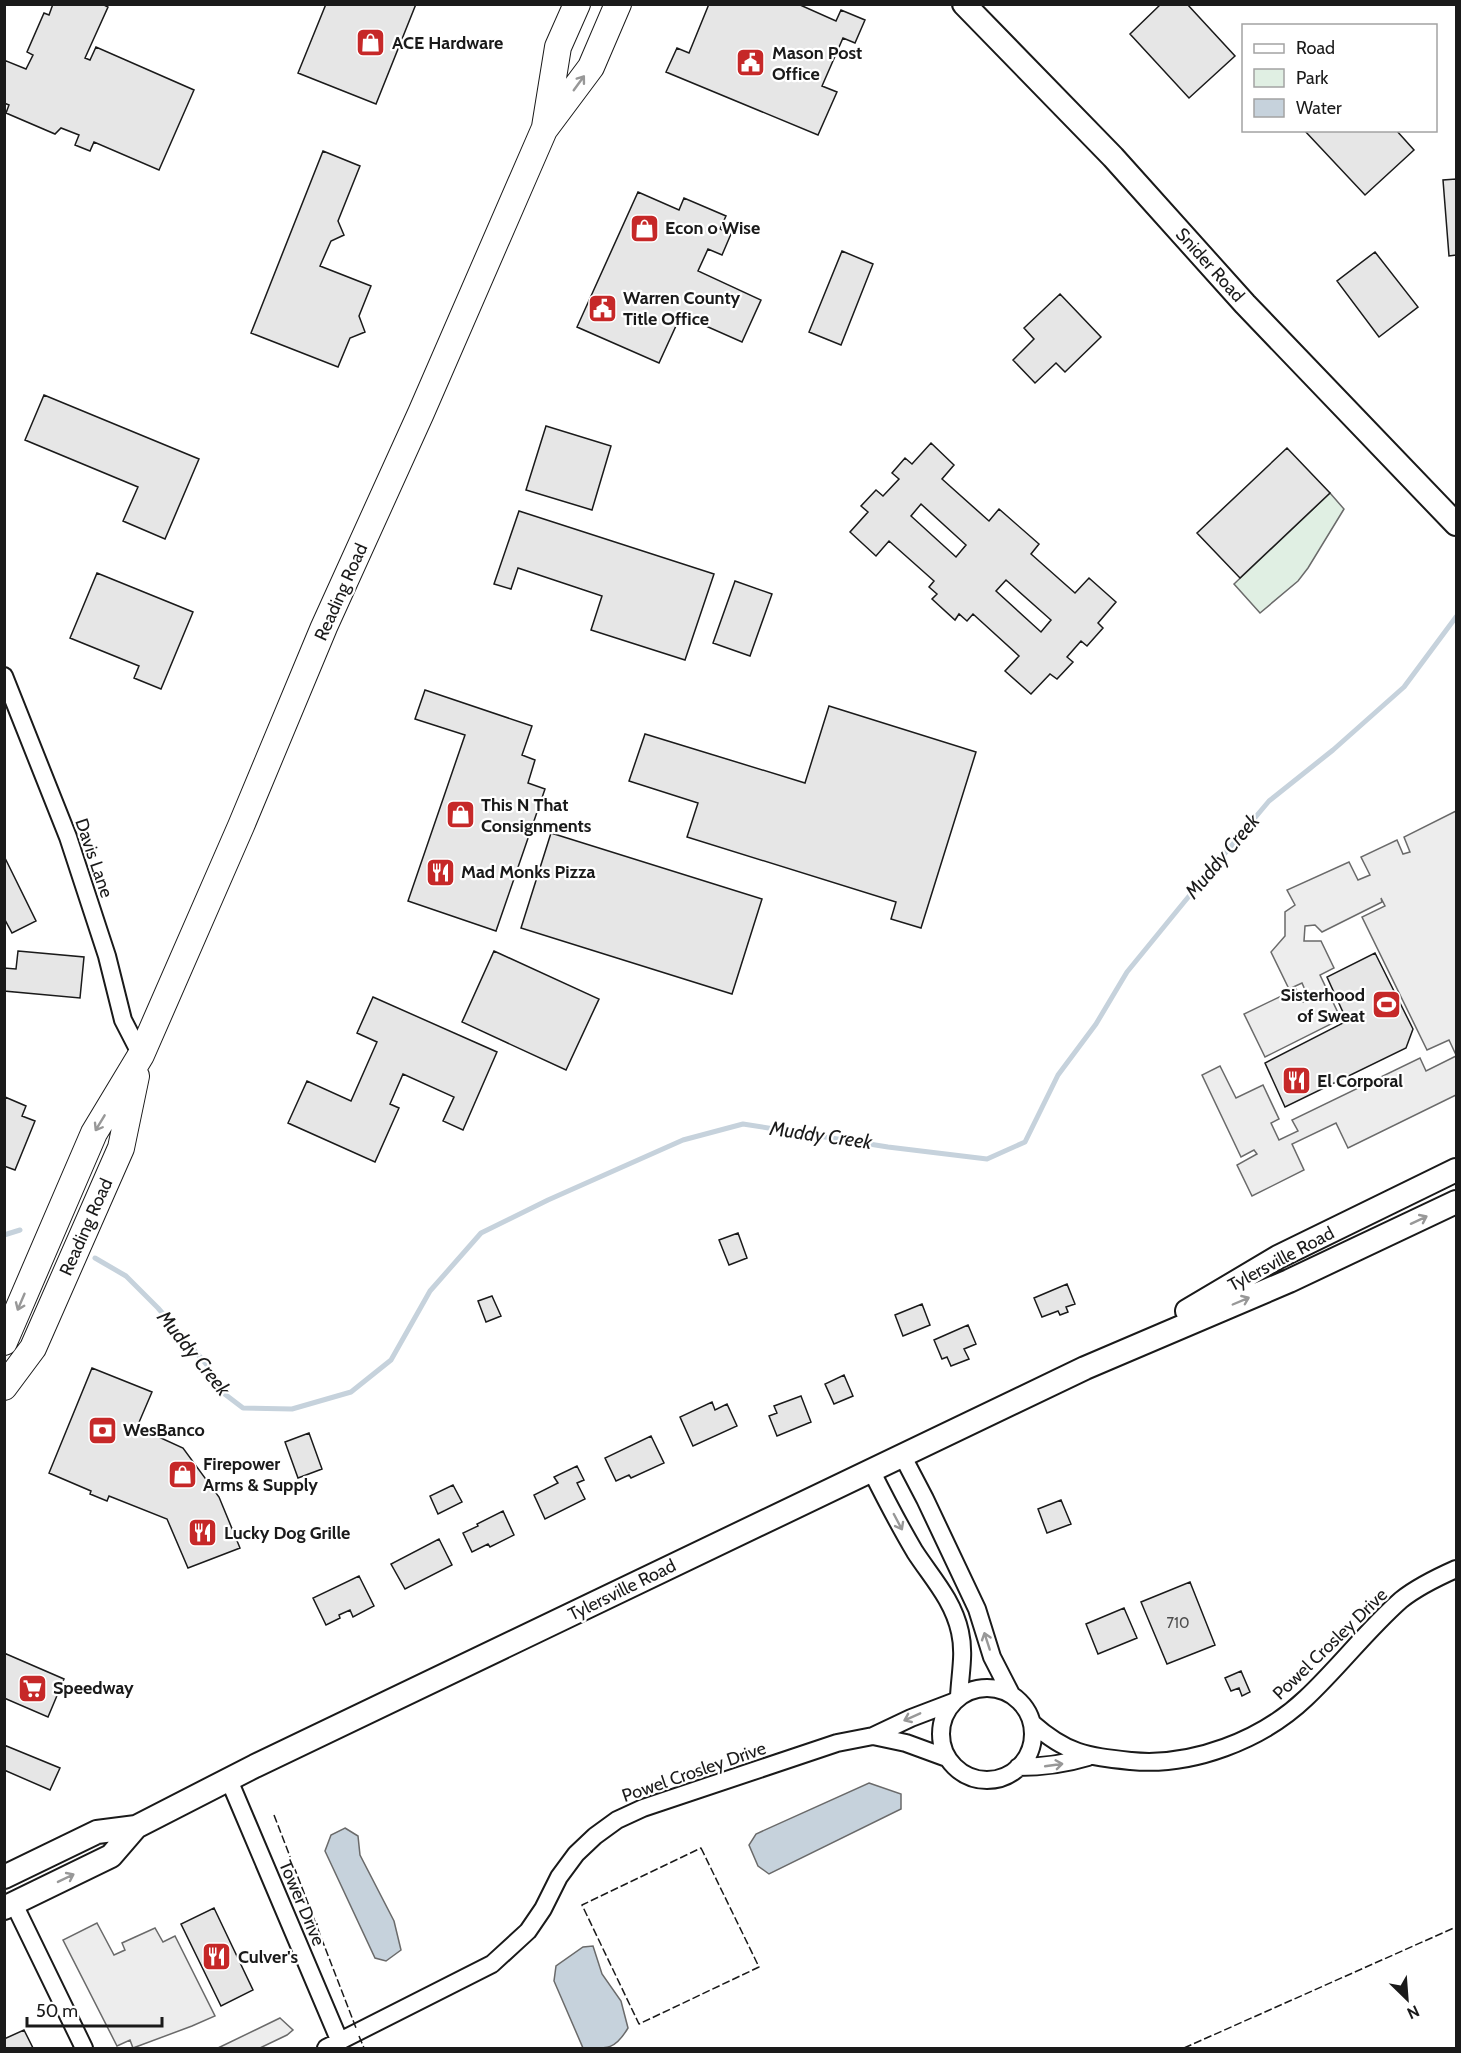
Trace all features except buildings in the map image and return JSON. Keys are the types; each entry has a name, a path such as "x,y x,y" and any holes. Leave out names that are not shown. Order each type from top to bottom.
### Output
{"main road":[{"name":"Reading Road","path":"544,130 558,47 577,4"},
{"name":"Reading Road","path":"4,1342 94,1133 141,1055 241,826 324,627 544,130 591,67 618,4"},
{"name":"Snider Road","path":"964,4 1113,157 1245,304 1456,524"},
{"name":"Reading Road","path":"4,1388 33,1348 121,1148 141,1055"},
{"name":"Tylersville Road","path":"1110,1357 1278,1257 1456,1170"},
{"name":"Tylersville Road","path":"4,1877 97,1832 136,1827 902,1455 1110,1357 1289,1281 1456,1202"},
{"name":"Tylersville Road","path":"9,1906 111,1856 136,1827"}],"street":[{"name":"Davis Lane","path":"4,676 68,837 106,956 123,1020 141,1055"},
{"path":"902,1455 977,1609 992,1657 1011,1694"},
{"path":"871,1470 904,1532 952,1607 960,1631 963,1654 956,1699"},
{"name":"Powel Crosley Drive","path":"1032,1723 1048,1737 1088,1757 1142,1762 1172,1761 1202,1755 1239,1741 1277,1722 1305,1699 1402,1599 1456,1569"},
{"path":"998,1689 1011,1694 1028,1712 1032,1723 1031,1747 1026,1758 1007,1775 994,1779 981,1780 967,1776 956,1769 947,1758 941,1744 940,1729 944,1714 956,1699 971,1690 998,1689"},
{"name":"Powel Crosley Drive","path":"357,2033 467,1977 499,1958 528,1931 543,1910 559,1877 576,1854 617,1820 643,1808 837,1743 873,1736 956,1699"},
{"name":"Powel Crosley Drive","path":"873,1736 906,1743 947,1758"},
{"name":"Powel Crosley Drive","path":"1018,1767 1069,1763 1088,1757"},
{"name":"Tower Drive","path":"229,1780 333,2045 357,2033"},
{"path":"9,1906 84,2049"}],"green space":[{"path":"1330,493 1344,509 1298,581 1260,613 1234,584"}],"shaded area":[{"path":"1456,811 1456,1055 1449,1040 1427,1050 1362,917 1385,906 1381,898 1382,902 1322,932 1315,925 1305,926 1304,941 1321,941 1334,968 1320,975 1341,1019 1265,1057 1244,1014 1296,989 1303,1002 1309,999 1302,983 1289,989 1271,952 1285,936 1285,912 1295,905 1287,890 1349,862 1358,880 1370,875 1361,857 1397,840 1403,854 1410,852 1404,837"},
{"path":"1456,1056 1456,1095 1348,1148 1336,1123 1292,1144 1304,1170 1252,1196 1237,1165 1257,1154 1254,1150 1241,1157 1202,1075 1220,1066 1236,1098 1263,1085 1279,1119 1271,1123 1279,1140 1298,1131 1292,1120 1420,1058 1426,1071"},
{"path":"97,1923 114,1955 125,1950 122,1943 155,1928 163,1942 175,1936 215,2016 133,2048 130,2040 117,2046 63,1940"},
{"path":"280,2018 293,2030 287,2035 260,2048 218,2048"}],"water":[{"path":"869,1783 901,1794 901,1809 769,1874 758,1866 749,1845 756,1834"},
{"path":"345,1828 358,1836 360,1855 394,1921 401,1950 386,1961 375,1958 325,1851 331,1835"},
{"path":"593,1946 602,1974 621,2001 628,2028 619,2041 604,2048 583,2048 554,1981 556,1966 583,1947"}],"waterway":[{"name":"Muddy Creek","path":"95,1258 126,1276 158,1308 207,1365 222,1392 243,1408 292,1409 351,1392 391,1360 430,1291 481,1233 548,1200 683,1140 743,1124 888,1147 987,1159 1025,1142 1058,1075 1096,1024 1127,972 1185,901 1269,801 1333,750 1404,687 1456,617"},
{"name":"Muddy Creek","path":"4,1235 20,1230"}],"fence":[{"path":"274,1815 356,2028"},
{"path":"701,1848 759,1967 639,2024 582,1905 701,1848"},
{"path":"1184,2048 1456,1927"},
{"path":"359,2036 364,2048"}],"place":[{"name":"ACE Hardware","path":"371,43"},
{"name":"Mason Post Office","path":"751,63"},
{"name":"Econ o Wise","path":"644,228"},
{"name":"Warren County Title Office","path":"602,308"},
{"name":"This N That Consignments","path":"460,815"},
{"name":"Mad Monks Pizza","path":"440,872"},
{"name":"Sisterhood of Sweat","path":"1386,1005"},
{"name":"El Corporal","path":"1296,1081"},
{"name":"WesBanco","path":"102,1430"},
{"name":"Firepower Arms & Supply","path":"182,1474"},
{"name":"Lucky Dog Grille","path":"203,1533"},
{"name":"Speedway","path":"32,1688"},
{"name":"Culver's","path":"217,1957"}]}
